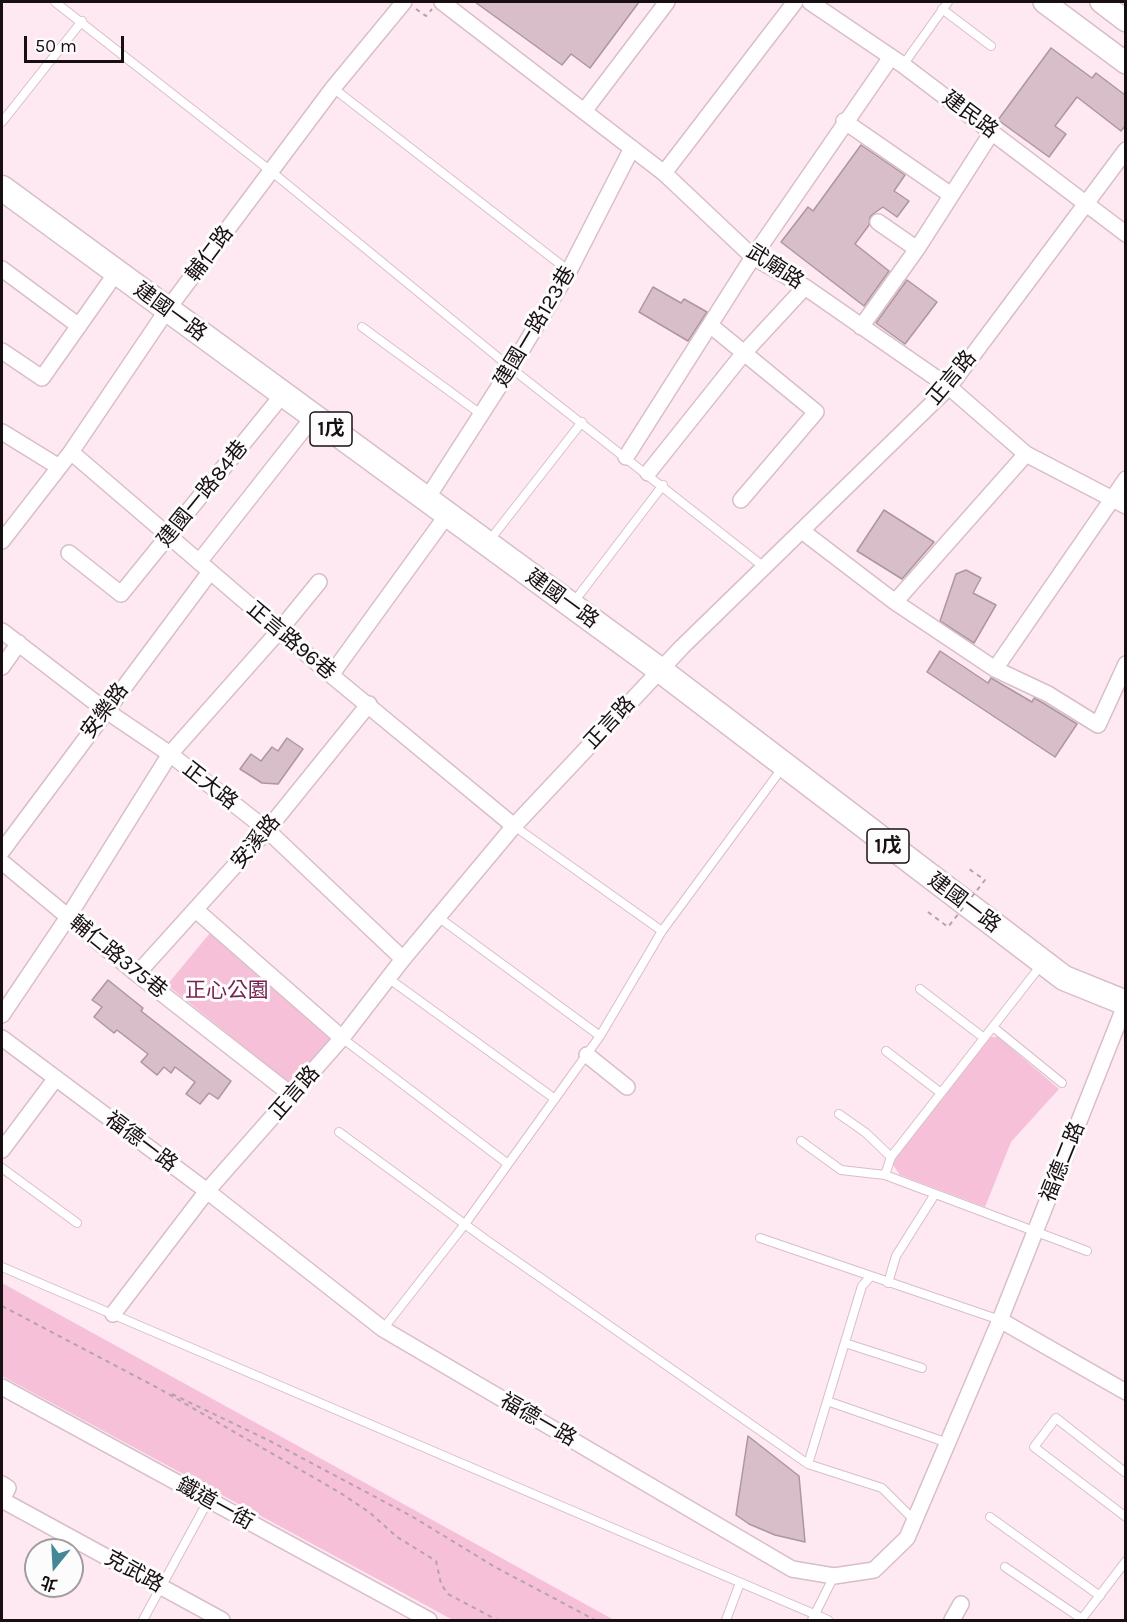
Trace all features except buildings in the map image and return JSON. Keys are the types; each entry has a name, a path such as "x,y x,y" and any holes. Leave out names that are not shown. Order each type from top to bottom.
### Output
{"main road":[{"name":"建國一路","path":"2,188 660,670 1043,963 1064,978 1125,1003"}],"street":[{"name":"輔仁路","path":"2,541 71,452 167,310 333,88 404,2"},
{"name":"武廟路","path":"442,2 664,173 753,257 805,287 949,387 1026,454 1125,506"},
{"path":"585,110 667,2"},
{"path":"664,173 795,2"},
{"name":"建民路","path":"810,2 897,61 1125,234"},
{"path":"1044,2 1125,63"},
{"path":"1101,2 1125,21"},
{"path":"626,457 753,257 844,121 897,61"},
{"path":"844,121 951,195"},
{"path":"861,327 917,249 992,132"},
{"name":"建國一路123巷","path":"426,500 511,369 569,271 632,148"},
{"name":"正言路","path":"113,1314 207,1191 342,1038 403,958 514,826 660,670 949,387 1125,150"},
{"path":"878,222 917,249"},
{"path":"2,269 79,326"},
{"path":"2,351 42,378 116,273"},
{"path":"648,473 743,354 805,287"},
{"path":"710,325 816,412 741,500"},
{"name":"建國一路84巷","path":"69,553 121,594 284,393"},
{"name":"安樂路","path":"2,851 314,416"},
{"path":"2,432 59,467"},
{"name":"正言路96巷","path":"71,452 279,631 514,826"},
{"path":"895,602 1026,454"},
{"path":"995,669 1125,479"},
{"path":"332,675 447,515"},
{"path":"802,531 895,602 995,669 1048,694 1098,725 1125,664"},
{"path":"2,1015 68,917 170,754 279,631 319,582"},
{"name":"正大路","path":"2,631 105,710 170,754 267,830 403,958"},
{"path":"2,667 19,643"},
{"name":"安溪路","path":"137,974 267,830 369,704"},
{"name":"輔仁路375巷","path":"2,862 137,974 293,1096"},
{"path":"196,911 342,1038"},
{"name":"福德二路","path":"1000,1320 1125,1003"},
{"name":"福德一路","path":"2,1038 207,1191 383,1329 792,1569 834,1576 874,1570 907,1538 1000,1320"},
{"path":"587,1055 627,1087"},
{"path":"2,1150 56,1078"},
{"path":"1000,1320 1125,1392"},
{"name":"鐵道一街","path":"2,1387 429,1620"},
{"name":"克武路","path":"2,1484 8,1488 2,1500 222,1620"},
{"path":"952,1620 961,1604"}],"lane":[{"path":"55,2 272,172 511,369 648,473 764,567"},
{"path":"897,61 948,2"},
{"path":"942,9 991,46"},
{"path":"2,122 82,21"},
{"path":"333,88 569,271"},
{"path":"362,327 482,415"},
{"path":"486,544 582,422"},
{"path":"571,606 663,485"},
{"path":"383,1329 465,1224 587,1055 662,931 784,766"},
{"path":"514,826 662,931"},
{"path":"438,917 600,1036"},
{"path":"885,1175 891,1157 1043,963"},
{"path":"388,978 555,1099"},
{"path":"920,989 984,1038"},
{"path":"993,1027 1062,1083"},
{"path":"342,1038 508,1164"},
{"path":"886,1051 941,1093"},
{"path":"839,1114 866,1133 891,1157"},
{"path":"339,1132 465,1224 807,1464 882,1488 914,1521"},
{"path":"801,1141 842,1170 885,1175 1087,1251"},
{"path":"2,1168 77,1223"},
{"path":"888,1282 896,1256 935,1194"},
{"path":"760,1238 1000,1320"},
{"path":"2,1267 740,1583 814,1618 828,1620"},
{"path":"807,1464 862,1286 870,1277"},
{"path":"845,1343 922,1368"},
{"path":"827,1401 948,1443"},
{"path":"1125,1473 1056,1418 1034,1447 1125,1517"},
{"path":"143,1620 208,1501"},
{"path":"990,1517 1100,1596"},
{"path":"1005,1567 1082,1620 1125,1561"},
{"path":"814,1618 834,1576"},
{"path":"726,1620 740,1583"}],"path":[{"path":"928,912 948,927 985,880 966,867"},
{"path":"2,1306 156,1387 339,1492 369,1512 397,1537 425,1551 436,1561 441,1584 448,1594 498,1620"},
{"path":"156,1387 270,1441 413,1517 495,1567 595,1620"}],"green space":[{"name":"正心公園","path":"210,933 334,1039 292,1085 167,985"},
{"path":"990,1037 998,1037 1059,1089 1011,1142 985,1207 900,1175 893,1165 894,1159"},
{"path":"2,1283 614,1620 453,1620 2,1376"}]}
